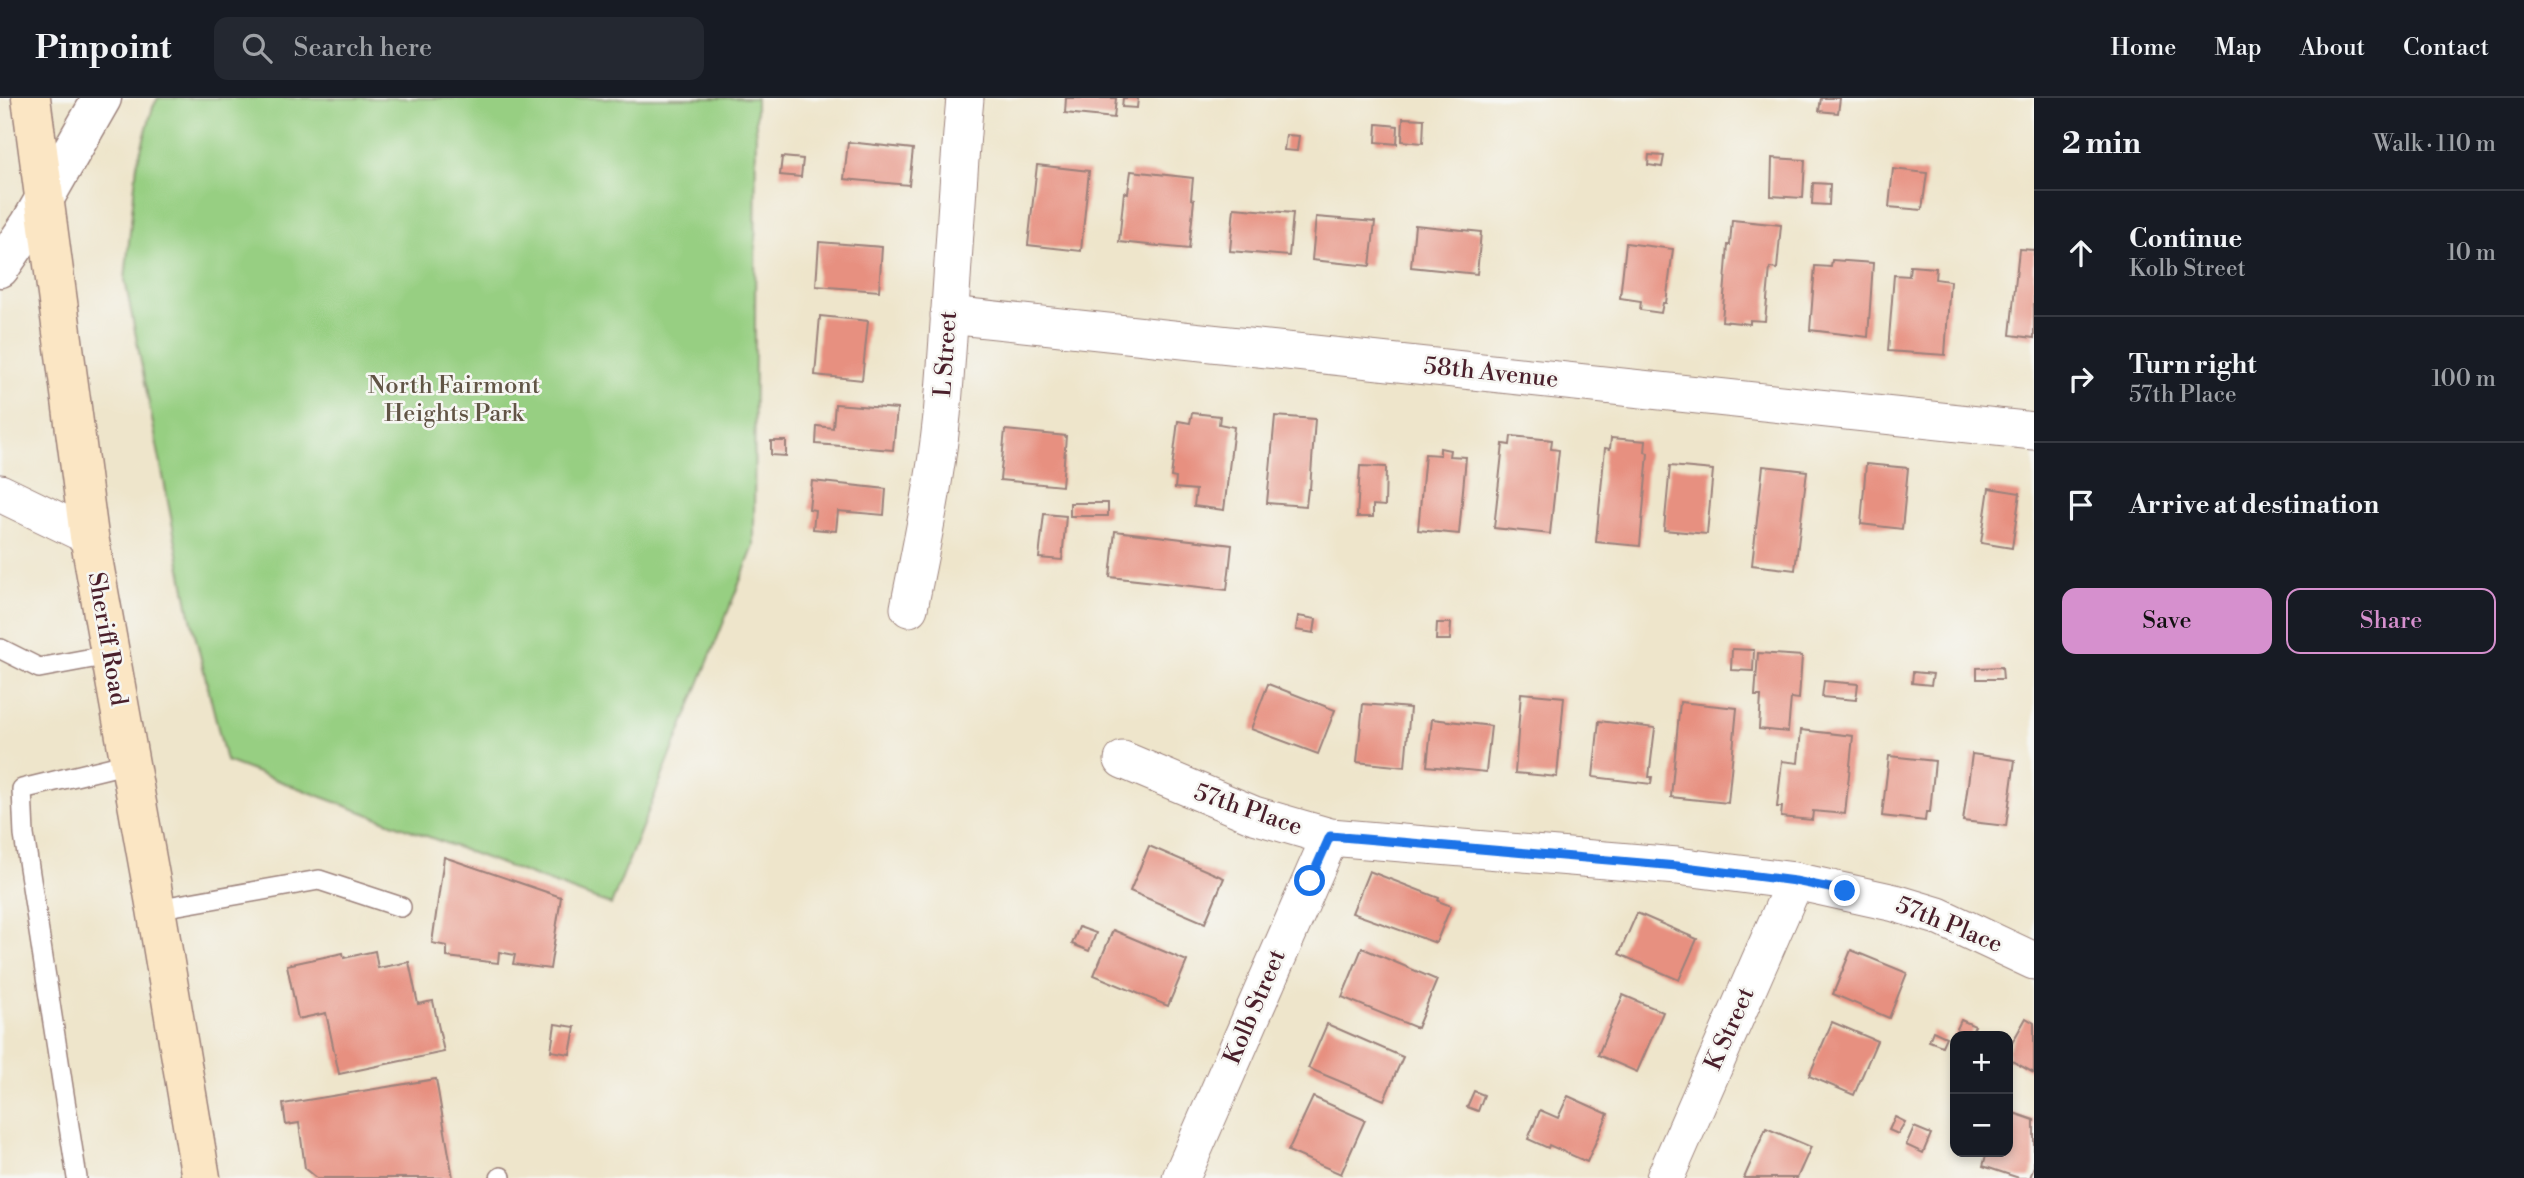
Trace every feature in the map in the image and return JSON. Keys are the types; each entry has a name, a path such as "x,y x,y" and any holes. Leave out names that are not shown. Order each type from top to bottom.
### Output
{"main road":[{"name":"Sheriff Road","path":"31,98 89,536 201,1178"}],"street":[{"path":"0,268 30,224 102,98"},
{"name":"L Street","path":"909,608 937,456 944,393 954,212 965,98"},
{"name":"58th Avenue","path":"948,315 2034,431"},
{"path":"0,493 89,536"},
{"name":"57th Place","path":"1123,760 1254,815 1330,836 1677,866 1795,881 1895,902 1938,916 2034,961"},
{"name":"Kolb Street","path":"1181,1178 1330,836"},
{"name":"K Street","path":"1665,1178 1795,881"}],"lane":[{"path":"0,648 39,668 109,655"},
{"path":"77,1178 24,835 22,789 128,763"},
{"path":"156,909 319,880 401,907"}],"green space":[{"name":"North Fairmont Heights Park","path":"158,98 756,98 754,546 611,905 226,761 189,610 125,280 137,164"}],"building":[{"path":"1066,98 1116,98 1114,118 1065,113"},
{"path":"1123,98 1138,98 1137,108 1122,107"},
{"path":"1821,98 1840,98 1838,113 1819,111"},
{"path":"1403,118 1424,119 1423,143 1402,141"},
{"path":"1377,124 1398,126 1397,144 1376,142"},
{"path":"1286,135 1299,136 1297,151 1284,150"},
{"path":"848,142 913,149 909,185 844,179"},
{"path":"1649,155 1664,156 1662,167 1648,165"},
{"path":"782,157 803,159 801,177 780,175"},
{"path":"1772,158 1805,160 1803,198 1771,196"},
{"path":"1037,165 1089,171 1081,251 1028,245"},
{"path":"1893,169 1927,173 1922,210 1889,207"},
{"path":"1131,171 1193,178 1191,199 1194,200 1189,249 1119,242 1124,192 1128,193"},
{"path":"1813,183 1830,184 1829,205 1812,204"},
{"path":"1234,208 1293,213 1289,256 1230,251"},
{"path":"1316,217 1375,222 1370,266 1312,260"},
{"path":"1732,220 1781,225 1777,269 1770,268 1765,321 1750,320 1750,324 1722,321"},
{"path":"1415,225 1481,232 1477,274 1411,267"},
{"path":"819,242 882,247 879,291 816,286"},
{"path":"1626,243 1673,249 1666,303 1663,303 1661,313 1640,310 1641,301 1620,298"},
{"path":"2019,249 2034,250 2034,338 2010,335"},
{"path":"1832,260 1873,263 1868,337 1810,330 1815,266 1831,267"},
{"path":"1910,266 1936,268 1935,279 1950,281 1945,355 1888,351 1894,275 1909,276"},
{"path":"820,316 868,321 862,380 815,375"},
{"path":"835,404 897,409 893,450 816,444 817,426 833,428"},
{"path":"1192,413 1220,416 1219,424 1234,427 1224,510 1194,506 1196,490 1175,488 1176,478 1171,477 1178,421 1190,423"},
{"path":"1275,416 1315,419 1310,489 1306,506 1267,503"},
{"path":"1005,430 1066,436 1062,486 1000,480"},
{"path":"1511,436 1552,440 1551,449 1559,450 1550,534 1494,528 1503,444 1510,445"},
{"path":"1611,438 1646,441 1645,452 1648,453 1640,546 1596,542 1605,448 1610,449"},
{"path":"771,441 786,441 786,456 771,455"},
{"path":"1440,448 1450,450 1449,456 1466,457 1459,534 1418,530 1425,454 1440,455"},
{"path":"1866,464 1908,468 1902,529 1861,524"},
{"path":"1360,466 1386,467 1385,506 1373,505 1373,517 1357,517"},
{"path":"1670,466 1713,470 1707,534 1664,530"},
{"path":"1763,466 1807,471 1795,570 1752,565"},
{"path":"812,481 886,489 884,515 838,511 836,531 813,529 815,510 809,509"},
{"path":"1989,488 2020,493 2012,548 1981,543"},
{"path":"1070,503 1108,503 1108,516 1070,516"},
{"path":"1044,514 1066,516 1062,560 1039,558"},
{"path":"1115,531 1232,545 1227,590 1110,577"},
{"path":"1298,616 1316,619 1314,633 1296,630"},
{"path":"1437,623 1451,623 1450,640 1436,640"},
{"path":"1732,649 1754,650 1753,671 1731,670"},
{"path":"1758,653 1802,656 1799,699 1791,698 1788,732 1759,729 1761,696 1755,696"},
{"path":"2002,667 2003,679 1977,679 1977,668"},
{"path":"1913,672 1933,674 1931,685 1912,683"},
{"path":"1824,681 1858,684 1856,700 1822,697"},
{"path":"1268,684 1335,710 1318,754 1251,729"},
{"path":"1521,693 1564,697 1557,777 1515,773"},
{"path":"1680,702 1737,708 1728,803 1671,797"},
{"path":"1363,704 1410,708 1405,767 1357,762"},
{"path":"1432,719 1491,726 1486,772 1427,766"},
{"path":"1599,721 1655,728 1649,777 1652,777 1651,784 1593,777"},
{"path":"1801,730 1853,736 1845,814 1813,811 1812,820 1781,817 1782,807 1777,807 1782,761 1798,763"},
{"path":"1972,754 2015,760 2006,826 1963,821"},
{"path":"1889,756 1935,761 1930,812 1926,812 1925,821 1882,816"},
{"path":"1149,846 1224,878 1205,923 1130,891"},
{"path":"444,857 561,897 550,969 513,964 515,955 499,952 498,963 447,957 447,946 432,943"},
{"path":"1369,871 1439,898 1438,901 1451,906 1436,943 1352,913"},
{"path":"1637,913 1697,939 1679,980 1619,954"},
{"path":"1079,927 1096,933 1089,951 1072,944"},
{"path":"1113,930 1187,961 1168,1006 1094,975"},
{"path":"1362,948 1437,980 1417,1028 1342,997"},
{"path":"1851,950 1907,973 1889,1018 1833,994"},
{"path":"375,951 378,968 409,962 418,1004 433,1001 444,1052 339,1074 326,1013 298,1019 287,965 343,953 344,958"},
{"path":"1623,995 1663,1012 1637,1072 1598,1055"},
{"path":"2026,1018 2034,1023 2034,1073 2013,1062 2013,1041"},
{"path":"1961,1020 1975,1026 1972,1031 1956,1031"},
{"path":"1832,1022 1877,1041 1854,1095 1809,1076"},
{"path":"555,1024 575,1027 570,1054 551,1051"},
{"path":"1327,1024 1403,1057 1384,1100 1308,1068"},
{"path":"1933,1031 1946,1037 1942,1046 1929,1041"},
{"path":"436,1079 453,1178 317,1178 305,1168 299,1123 286,1125 283,1104"},
{"path":"1474,1091 1484,1095 1478,1111 1467,1107"},
{"path":"1568,1096 1608,1114 1587,1162 1528,1139 1540,1110 1558,1118"},
{"path":"1313,1097 1365,1120 1341,1174 1288,1151"},
{"path":"2013,1113 2034,1120 2034,1166 2030,1178 2019,1178 1983,1166 1986,1157 2013,1157"},
{"path":"1895,1117 1905,1122 1898,1134 1889,1130"},
{"path":"1914,1127 1931,1134 1923,1153 1906,1145"},
{"path":"1766,1128 1811,1147 1797,1178 1744,1178"}],"route":[{"path":"1310,881 1330,836 1677,866 1795,881 1845,891"}]}
